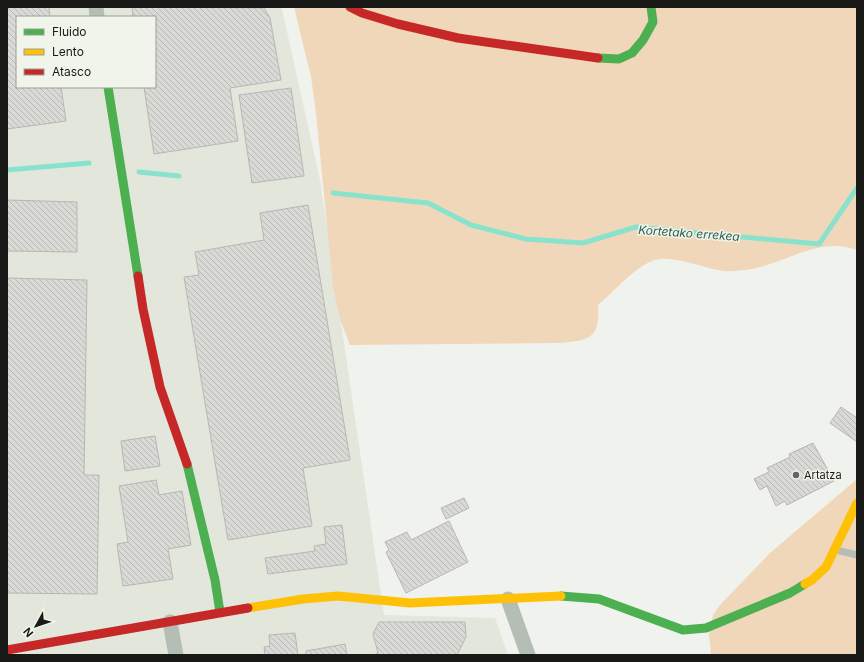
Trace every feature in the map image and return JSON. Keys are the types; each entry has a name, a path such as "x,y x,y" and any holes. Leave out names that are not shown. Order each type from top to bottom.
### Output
{"street":[{"path":"350,7 362,13 398,24 458,38 590,58 619,59 632,53 643,40 653,22 651,7"},
{"path":"108,88 143,309 160,387 189,469 215,580 220,612"},
{"path":"7,650 220,612 304,599 338,596 410,603 564,596 599,599 683,630 706,628 790,593 806,583 826,566 857,503"},
{"path":"508,599 528,655"},
{"path":"170,622 176,655"}],"lane":[{"path":"835,550 857,555"}],"shaded area":[{"path":"7,7 280,7 282,9 320,180 384,615 495,618 508,655 7,655"},
{"path":"294,7 857,7 857,250 843,246 828,246 814,249 759,267 735,271 711,269 678,260 655,260 633,273 598,305 597,325 594,332 584,339 576,341 557,343 350,345 340,319 333,287 316,113 311,77"},
{"path":"857,479 857,655 711,655 709,634 713,615 720,605 770,553"}],"building":[{"path":"7,7 49,7 50,16 16,16 16,88 61,88 66,121 7,129"},
{"path":"132,7 264,8 270,18 281,80 230,88 238,141 154,154 144,88 156,88 156,16 133,16"},
{"path":"291,88 304,176 252,183 239,95"},
{"path":"7,200 77,202 77,252 7,251"},
{"path":"308,205 350,460 303,468 312,526 228,540 184,277 199,275 195,252 264,240 260,213"},
{"path":"7,278 87,280 84,475 99,475 97,594 7,593"},
{"path":"841,407 857,418 857,442 830,423"},
{"path":"155,436 160,466 125,471 121,441"},
{"name":"Artatza","path":"813,443 834,481 787,505 785,501 776,506 767,486 760,490 754,479 769,472 767,468 790,457 789,454"},
{"path":"156,480 159,495 182,491 191,545 168,549 173,579 123,586 117,544 128,542 119,486"},
{"path":"464,498 469,508 446,519 441,508"},
{"path":"449,521 468,562 406,593 386,552 389,550 385,542 407,532 411,540"},
{"path":"342,525 347,564 268,574 265,558 315,551 314,546 326,544 324,527"},
{"path":"379,622 465,622 466,637 457,655 374,655 378,653 373,634"},
{"path":"295,633 298,655 265,655 264,647 270,646 269,635"},
{"path":"345,644 347,655 306,655 306,651"}],"waterway":[{"name":"Kortetako errekea","path":"7,170 89,163"},
{"name":"Kortetako errekea","path":"139,172 179,176"},
{"name":"Kortetako errekea","path":"333,193 428,203 471,225 526,239 583,243 636,227 819,244 857,188"}],"traffic: fast":[{"path":"598,58 619,59 632,53 643,40 653,22 651,7"},
{"path":"108,88 138,276"},
{"path":"187,464 215,580 220,612"},
{"path":"561,596 599,599 683,630 706,628 790,593 805,584"}],"traffic: slow":[{"path":"805,584 812,580 826,567 857,503"},
{"path":"248,608 303,599 338,596 410,603 561,596"}],"traffic: jam":[{"path":"350,7 362,13 398,24 458,38 598,58"},
{"path":"138,276 143,309 160,387 187,464"},
{"path":"7,650 248,608"}],"place":[{"name":"Artatza","path":"796,475"}]}
